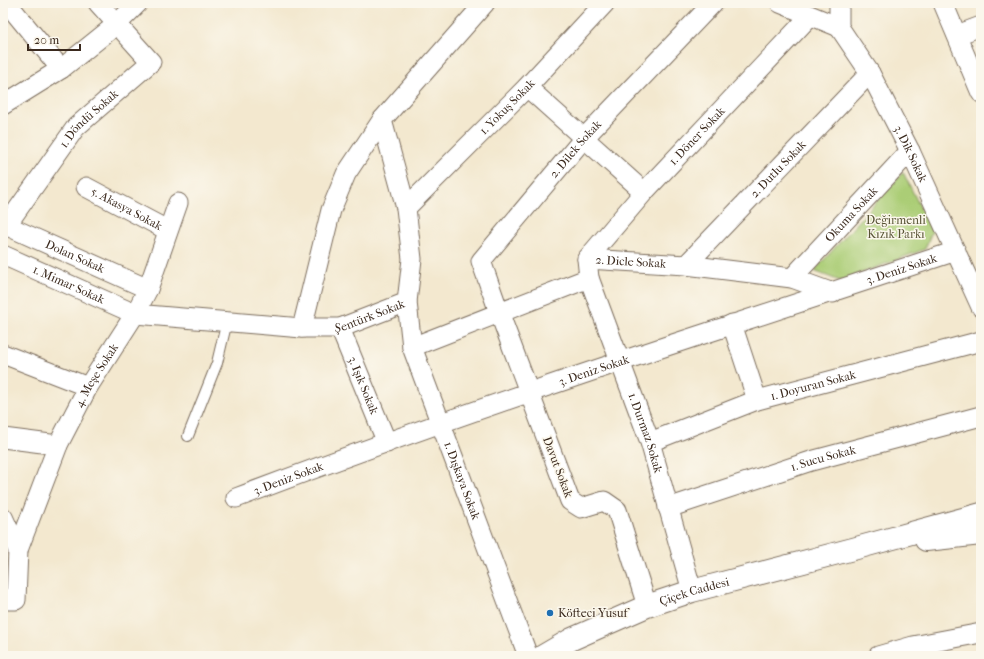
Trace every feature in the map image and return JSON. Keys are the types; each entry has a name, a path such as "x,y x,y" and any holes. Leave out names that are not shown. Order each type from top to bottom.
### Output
{"main road":[{"name":"Çiçek Caddesi","path":"543,656 572,639 647,606 692,591 981,514"},
{"name":"Çiçek Caddesi","path":"853,549 981,534"}],"street":[{"path":"7,3 61,69"},
{"path":"98,3 117,24"},
{"path":"3,105 61,69 117,24 138,3"},
{"path":"302,328 331,210 346,174 382,120 485,3"},
{"name":"1. Yokuş Sokak","path":"406,208 527,87 605,3"},
{"name":"2. Dilek Sokak","path":"499,312 481,261 584,138 713,3"},
{"path":"780,3 839,27 838,3"},
{"path":"943,3 981,93"},
{"name":"1. Döner Sokak","path":"586,259 644,192 810,16"},
{"name":"1. Döndü Sokak","path":"4,225 76,128 151,62 117,24"},
{"path":"957,35 981,26"},
{"name":"3. Dik Sokak","path":"839,27 870,73 910,151 981,307"},
{"name":"2. Dutlu Sokak","path":"686,265 870,73"},
{"path":"527,87 644,192"},
{"name":"Şentürk Sokak","path":"135,314 302,328 340,328 407,302 412,260 406,208 382,120"},
{"name":"Okuma Sokak","path":"792,278 910,151"},
{"name":"5. Akasya Sokak","path":"86,187 167,230"},
{"name":"4. Meşe Sokak","path":"18,550 58,445 88,387 135,314 148,289 167,230 178,203"},
{"name":"Dolan Sokak","path":"4,225 148,289"},
{"name":"3. Deniz Sokak","path":"236,498 441,423 732,324 833,293 956,251"},
{"name":"1. Mimar Sokak","path":"3,255 135,314"},
{"name":"2. Dicle Sokak","path":"412,347 589,278 586,259 686,265 792,278 833,293"},
{"name":"1. Durmaz Sokak","path":"589,278 650,442 692,591"},
{"name":"1. Dışkaya Sokak","path":"407,302 412,347 528,656"},
{"name":"Davut Sokak","path":"499,312 570,501 581,508 604,501 616,510 647,606"},
{"path":"732,324 756,400"},
{"name":"3. Işık Sokak","path":"340,328 387,442"},
{"name":"1. Doyuran Sokak","path":"650,442 756,400 981,341"},
{"path":"3,354 88,387"},
{"name":"1. Sucu Sokak","path":"668,508 811,461 981,416"},
{"path":"3,438 58,445"},
{"path":"3,518 18,550 10,600"},
{"path":"878,656 913,646 981,633"}],"lane":[{"path":"188,436 217,363 227,322"}],"green space":[{"name":"Değirmenli Kızık Parkı","path":"903,172 932,231 925,249 840,281 814,271"}],"place":[{"name":"Köfteci Yusuf","path":"550,613"}]}
